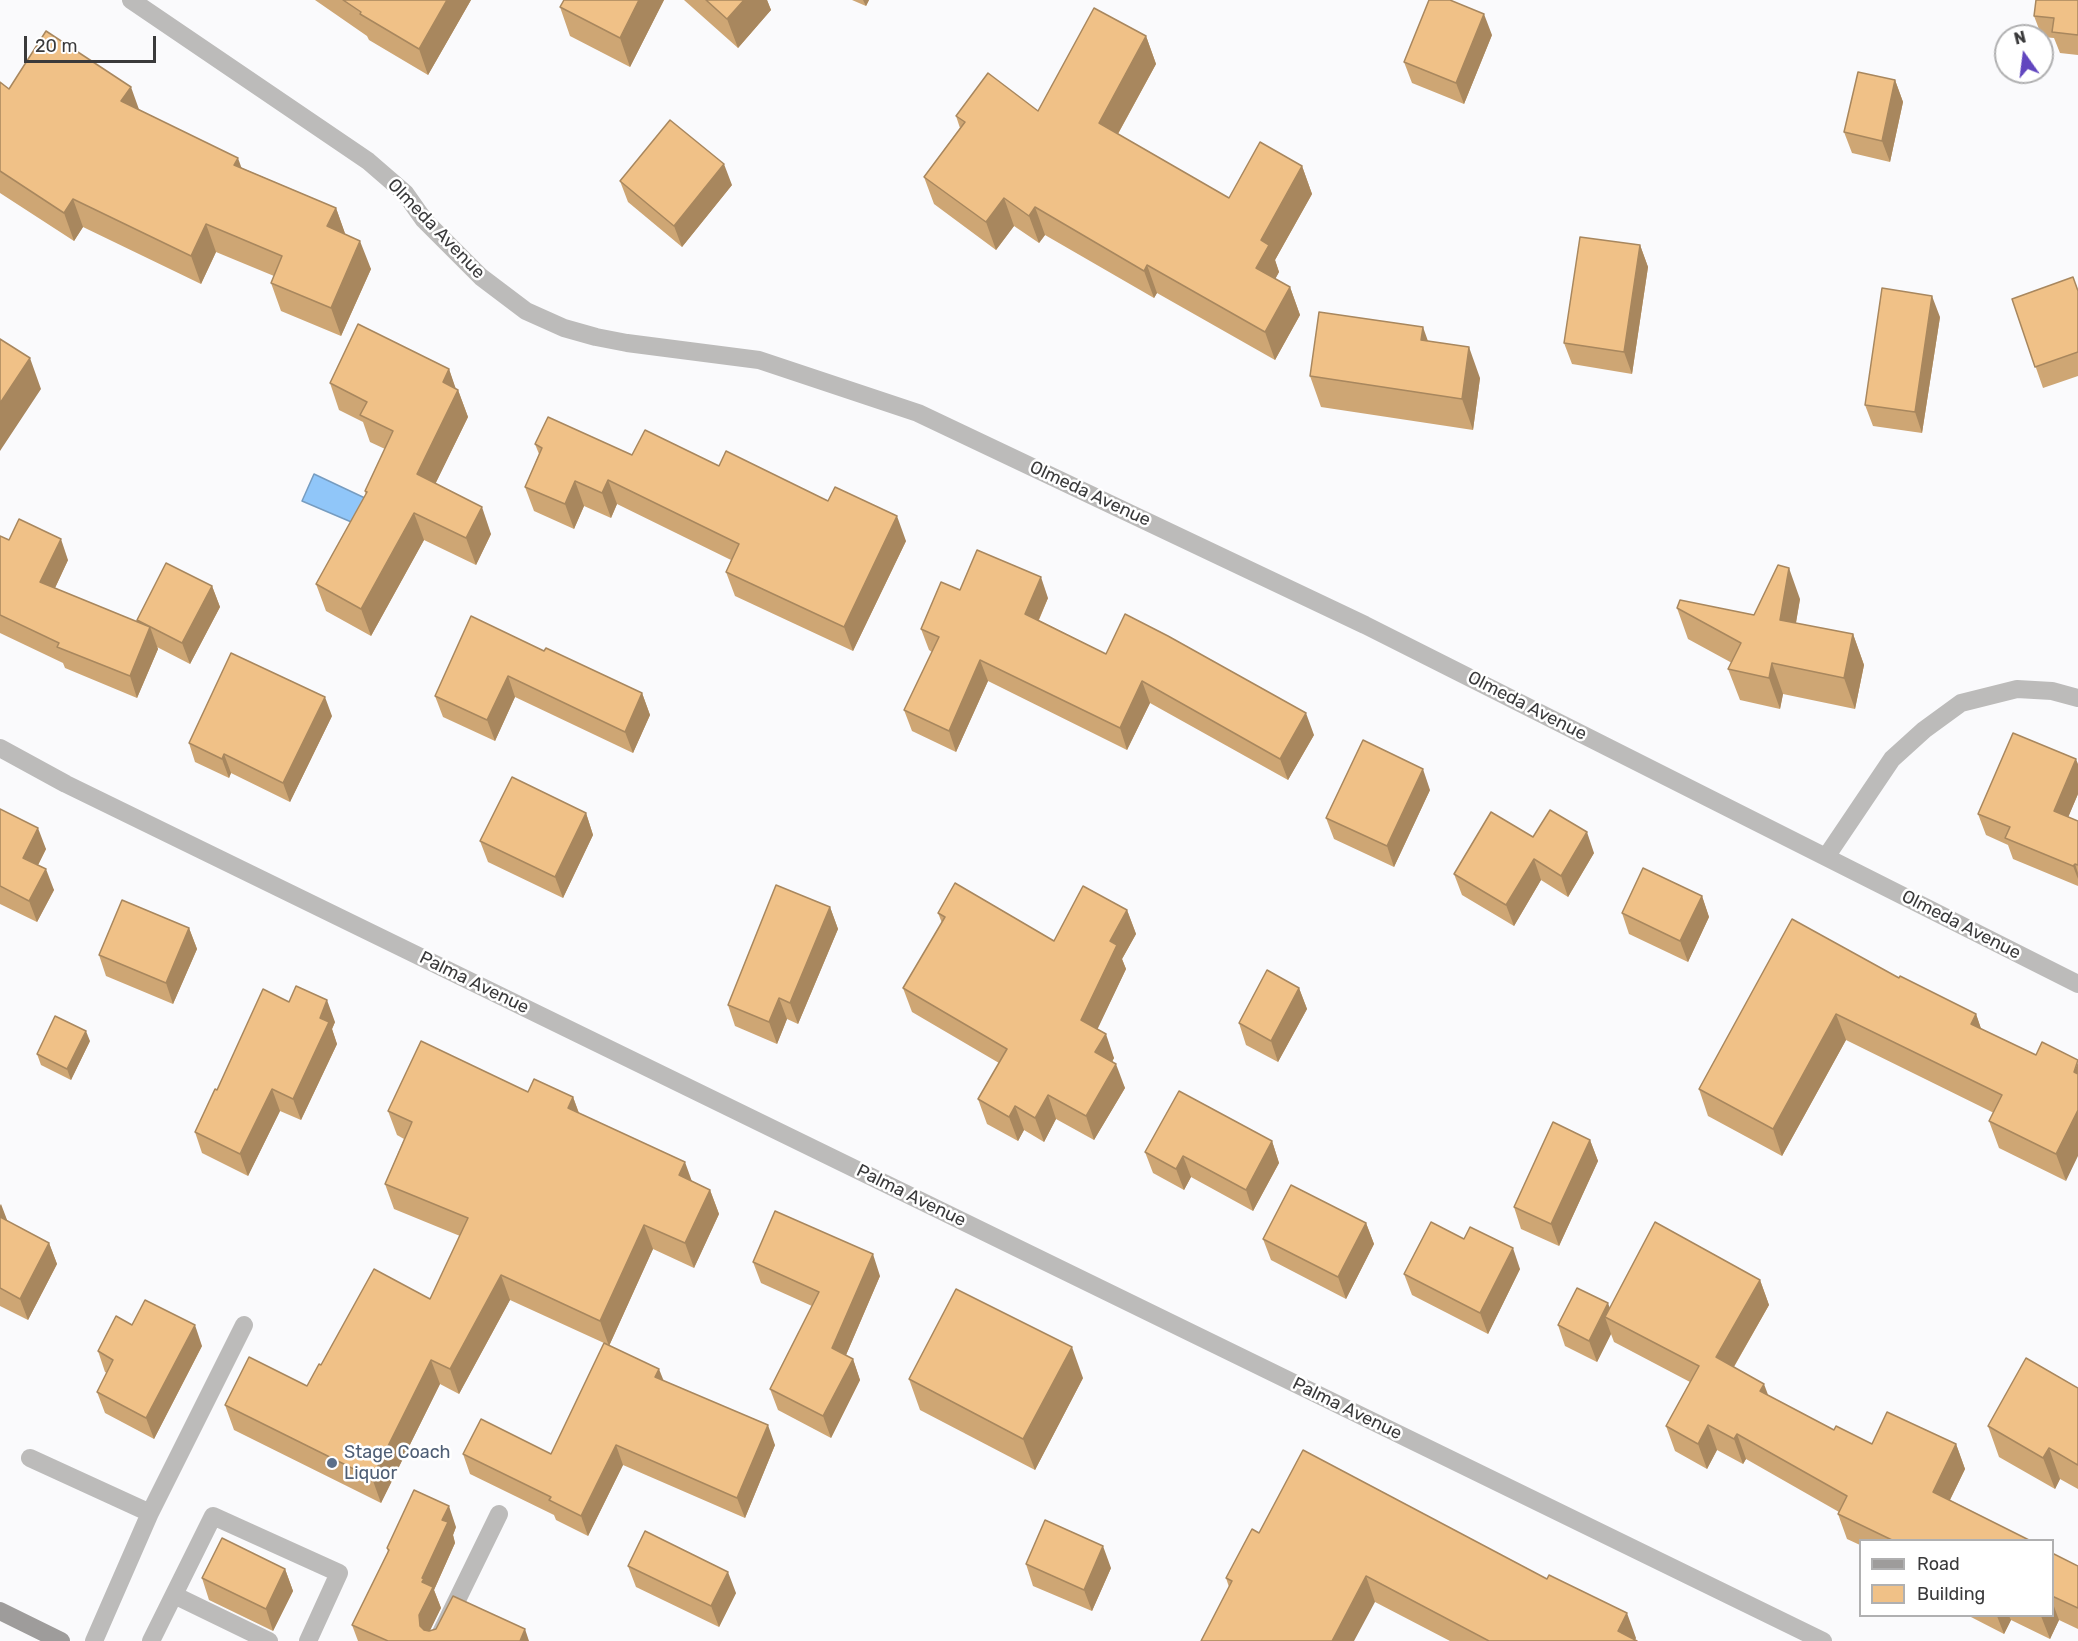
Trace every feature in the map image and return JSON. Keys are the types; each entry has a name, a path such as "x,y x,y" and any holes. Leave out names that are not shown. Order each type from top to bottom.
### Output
{"main road":[{"path":"0,1611 61,1641"}],"street":[{"name":"Olmeda Avenue","path":"131,0 368,161 405,193 424,220 482,277 526,311 564,328 596,337 759,360 918,413 1365,625 2078,984"},
{"path":"1826,857 1892,759 1924,730 1961,703 2017,688 2052,691 2078,698"},
{"name":"Palma Avenue","path":"0,748 66,784 1823,1641"},
{"path":"94,1641 150,1513 244,1325"},
{"path":"30,1458 150,1513"},
{"path":"437,1641 499,1514"},
{"path":"151,1641 213,1516 339,1573 308,1641"},
{"path":"174,1595 269,1641"}],"water":[{"path":"314,474 367,499 356,524 302,501"}],"building":[{"path":"343,0 447,0 419,49 360,14 361,12"},
{"path":"564,0 639,0 620,38 560,7"},
{"path":"706,0 744,0 727,19"},
{"path":"1429,0 1450,0 1484,14 1456,83 1404,62"},
{"path":"2036,0 2078,0 2078,35 2054,32 2054,18 2034,16"},
{"path":"1094,8 1146,36 1099,123 1229,198 1260,142 1302,166 1261,240 1269,245 1256,268 1290,287 1265,332 1147,265 1144,271 1035,207 1029,216 1004,198 986,222 924,177 965,122 956,116 988,73 1038,111"},
{"path":"46,31 131,87 121,101 238,158 234,165 336,208 327,226 360,241 331,308 271,283 282,256 206,224 191,256 73,199 64,213 0,171 0,82 9,89"},
{"path":"1858,72 1895,80 1882,141 1844,132"},
{"path":"670,120 724,164 674,226 620,181"},
{"path":"1580,237 1640,245 1624,352 1564,343"},
{"path":"2073,277 2078,291 2078,352 2035,367 2012,299"},
{"path":"1882,288 1932,296 1915,412 1865,405"},
{"path":"1319,312 1423,327 1421,340 1469,347 1462,399 1310,376"},
{"path":"358,324 449,369 443,382 458,390 417,474 482,507 466,538 414,513 361,609 316,584 367,492 365,491 393,431 360,415 367,402 330,383"},
{"path":"0,339 30,358 0,403"},
{"path":"548,417 632,455 645,430 719,466 726,451 828,501 835,487 897,516 844,627 726,572 739,544 608,480 602,493 575,481 565,504 525,487 542,448 535,444"},
{"path":"19,519 61,539 40,582 150,627 130,676 57,647 59,643 0,615 0,536 9,540"},
{"path":"977,550 1041,577 1025,614 1106,654 1125,614 1306,713 1280,759 1142,681 1120,728 980,660 949,731 904,710 939,637 921,629 941,582 960,590"},
{"path":"166,563 212,586 182,643 137,620"},
{"path":"1778,565 1789,568 1780,620 1853,634 1844,678 1772,663 1769,678 1728,669 1741,643 1677,608 1680,600 1754,615"},
{"path":"471,616 544,651 546,648 642,693 625,732 508,676 487,720 435,696"},
{"path":"231,653 325,697 283,783 224,754 222,759 189,743"},
{"path":"2013,733 2076,759 2054,811 2078,821 2078,865 2073,866 2005,838 2010,827 1978,814"},
{"path":"1363,740 1423,769 1387,846 1326,818"},
{"path":"512,777 586,813 555,877 480,841"},
{"path":"0,809 38,828 23,858 46,869 29,901 0,886"},
{"path":"1550,810 1587,832 1561,876 1534,859 1506,905 1454,874 1491,812 1533,837"},
{"path":"1643,868 1702,896 1680,941 1622,913"},
{"path":"955,883 1054,941 1083,886 1127,910 1110,941 1117,945 1081,1020 1106,1034 1095,1052 1116,1064 1086,1116 1048,1095 1035,1118 1015,1106 1009,1117 978,1099 1007,1049 903,988 945,917 938,913"},
{"path":"776,885 830,907 790,1003 779,998 769,1022 728,1005"},
{"path":"122,900 189,928 166,983 99,955"},
{"path":"1792,919 1899,978 1900,976 1976,1014 1971,1024 2036,1055 2042,1042 2078,1060 2074,1072 2078,1074 2078,1110 2056,1154 1989,1121 2002,1095 1836,1014 1773,1129 1699,1089"},
{"path":"1267,970 1299,988 1271,1041 1239,1023"},
{"path":"296,986 327,1000 320,1018 329,1022 293,1099 272,1089 240,1154 195,1132 215,1089 217,1090 263,989 289,1002"},
{"path":"55,1016 86,1031 67,1069 37,1054"},
{"path":"421,1041 528,1092 534,1079 573,1097 568,1108 685,1162 679,1175 710,1190 685,1243 644,1225 600,1321 501,1275 450,1369 431,1360 372,1478 225,1405 249,1357 307,1386 374,1269 430,1299 468,1218 385,1184 412,1122 388,1111"},
{"path":"1179,1091 1272,1141 1246,1190 1183,1156 1176,1169 1145,1152"},
{"path":"1553,1122 1590,1140 1551,1224 1514,1207"},
{"path":"1291,1185 1366,1223 1338,1277 1263,1239"},
{"path":"775,1211 873,1254 832,1348 853,1359 823,1416 770,1389 819,1292 753,1262"},
{"path":"0,1217 49,1243 20,1299 0,1288"},
{"path":"1431,1222 1464,1239 1470,1227 1513,1248 1480,1313 1404,1274"},
{"path":"1655,1222 1760,1280 1716,1357 1764,1384 1760,1391 1834,1430 1836,1426 1872,1444 1887,1412 1956,1444 1933,1492 2027,1539 1890,1539 1838,1514 1847,1496 1737,1434 1734,1439 1708,1425 1698,1444 1666,1426 1699,1366 1605,1317"},
{"path":"1577,1288 1608,1303 1589,1341 1558,1325"},
{"path":"956,1289 1072,1347 1023,1439 909,1379"},
{"path":"145,1300 195,1325 146,1418 97,1392 113,1360 98,1351 116,1316 132,1325"},
{"path":"604,1343 659,1369 655,1377 768,1425 737,1498 616,1445 581,1516 549,1500 551,1497 463,1454 481,1419 551,1454"},
{"path":"2026,1358 2078,1388 2078,1465 2049,1448 2043,1458 1988,1426"},
{"path":"1303,1450 1547,1579 1549,1575 1627,1613 1618,1631 1637,1641 1489,1641 1366,1576 1332,1641 1201,1641 1232,1581 1226,1578 1252,1529 1259,1533"},
{"path":"414,1490 449,1506 442,1520 448,1522 422,1578 424,1579 422,1582 433,1587 419,1615 420,1626 429,1631 436,1629 453,1596 525,1629 520,1641 388,1641 352,1625 389,1550 387,1548"},
{"path":"1045,1520 1103,1546 1084,1590 1026,1564"},
{"path":"645,1531 728,1572 711,1606 628,1566"},
{"path":"222,1538 285,1569 266,1609 202,1578"},
{"path":"2054,1554 2078,1566 2078,1608 2054,1597"}],"place":[{"name":"Stage Coach Liquor","path":"332,1463"}]}
